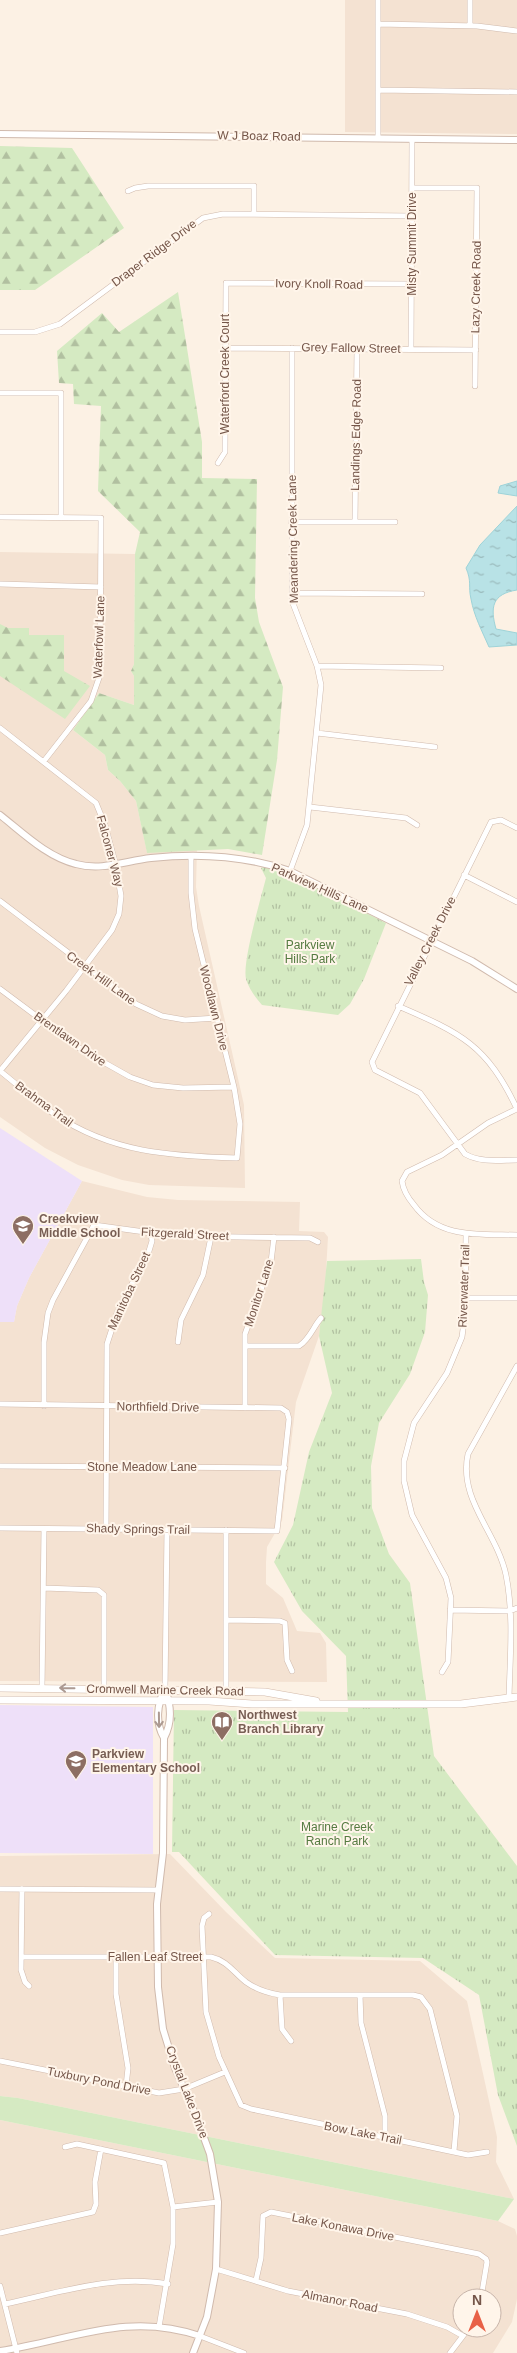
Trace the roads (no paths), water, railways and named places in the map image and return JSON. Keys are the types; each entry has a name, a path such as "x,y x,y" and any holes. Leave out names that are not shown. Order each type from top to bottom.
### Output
{"main road":[{"name":"Cromwell Marine Creek Road","path":"0,1688 265,1692 332,1703"},
{"path":"42,1688 42,1700"},
{"name":"Cromwell Marine Creek Road","path":"0,1700 457,1704 517,1696"}],"street":[{"path":"378,0 378,138"},
{"path":"470,0 470,26"},
{"path":"378,24 470,26 517,30"},
{"path":"378,90 517,92"},
{"name":"W J Boaz Road","path":"0,134 517,140"},
{"name":"Misty Summit Drive","path":"411,349 412,138"},
{"path":"128,192 135,188 148,186 254,186 254,214"},
{"name":"Lazy Creek Road","path":"412,188 477,188 476,386"},
{"name":"Draper Ridge Drive","path":"0,332 35,332 60,324 203,218 223,214 412,216"},
{"name":"Ivory Knoll Road","path":"226,283 411,284"},
{"name":"Waterford Creek Court","path":"218,463 225,452 226,283"},
{"name":"Grey Fallow Street","path":"225,348 476,350"},
{"name":"Meandering Creek Lane","path":"290,871 305,835 310,808 321,685 317,666 293,608 291,522 292,348"},
{"name":"Landings Edge Road","path":"355,522 358,349"},
{"path":"0,393 61,393 61,518 0,517"},
{"name":"Waterfowl Lane","path":"44,762 91,700 100,675 101,518 61,518"},
{"path":"291,522 395,522"},
{"path":"0,584 101,587"},
{"path":"292,593 422,594"},
{"path":"317,666 442,668"},
{"name":"Falconer Way","path":"0,728 96,803 105,824 116,866 121,896 116,922 43,1020 0,1071"},
{"path":"317,733 435,747"},
{"path":"310,808 406,818 417,826"},
{"name":"Parkview Hills Lane","path":"0,815 53,855 74,864 93,868 116,866 150,858 191,857 230,858 263,862 290,871 490,970 517,989"},
{"name":"Valley Creek Drive","path":"458,1145 420,1093 374,1070 372,1066 376,1050 491,822 501,820 517,828"},
{"name":"Woodlawn Drive","path":"191,857 191,893 195,929 234,1087 240,1124 238,1158"},
{"path":"464,875 517,902"},
{"name":"Creek Hill Lane","path":"0,901 136,1004 162,1016 185,1020 217,1018"},
{"name":"Brentlawn Drive","path":"0,989 82,1050 130,1077 153,1084 176,1087 234,1087"},
{"path":"398,1006 454,1032 478,1049 504,1080 517,1109 488,1123 458,1145 406,1172 402,1178 405,1191 420,1213 441,1227 466,1234 517,1235"},
{"name":"Brahma Trail","path":"0,1071 53,1114 83,1132 108,1142 145,1152 177,1156 238,1158"},
{"path":"458,1145 465,1154 473,1158 517,1160"},
{"name":"Fitzgerald Street","path":"44,1406 44,1342 48,1314 53,1300 91,1228 97,1224 151,1234 310,1238 318,1242"},
{"name":"Manitoba Street","path":"106,1529 106,1356 108,1336 116,1314 149,1251 152,1241 151,1234"},
{"name":"Riverwater Trail","path":"442,1672 448,1662 451,1598 446,1578 421,1533 408,1502 404,1481 404,1461 414,1423 447,1373 464,1329 466,1234"},
{"path":"178,1342 181,1320 203,1275 212,1237"},
{"name":"Monitor Lane","path":"245,1408 245,1334 271,1262 274,1237"},
{"path":"465,1298 517,1298"},
{"path":"245,1346 299,1346 306,1341 313,1328 322,1318"},
{"path":"509,1698 510,1611 502,1557 469,1492 465,1467 468,1454 517,1366"},
{"name":"Northfield Drive","path":"0,1404 281,1408 287,1412 289,1419 285,1468"},
{"name":"Stone Meadow Lane","path":"0,1466 285,1468"},
{"name":"Shady Springs Trail","path":"0,1528 277,1531 285,1468"},
{"path":"42,1688 44,1529"},
{"path":"158,1701 165,1689 167,1530"},
{"path":"226,1530 226,1691"},
{"path":"44,1588 98,1590 104,1594 104,1689"},
{"path":"450,1610 510,1611 517,1608"},
{"path":"226,1620 280,1620 284,1623 287,1660 292,1671"},
{"name":"Crystal Lake Drive","path":"165,1689 170,1701 169,1728 164,1738 162,1853 157,1890 158,1988 163,2029 175,2068 210,2154 218,2202 216,2269 207,2317 194,2353"},
{"name":"Crystal Lake Drive","path":"158,1701 159,1729 164,1738"},
{"path":"0,1889 157,1890"},
{"path":"22,1889 22,1977 29,1986"},
{"path":"209,1914 204,1918 202,1926 206,2012 225,2072"},
{"path":"116,1956 116,1994 128,2068 126,2086"},
{"name":"Fallen Leaf Street","path":"22,1957 203,1957 219,1959 227,1963 245,1981 256,1988 280,1995 413,1995 425,1999 430,2009 457,2116 454,2151"},
{"path":"280,1995 282,2029 291,2041"},
{"path":"360,1995 361,2023 385,2116 385,2137"},
{"name":"Tuxbury Pond Drive","path":"0,2060 159,2093 184,2089 225,2072"},
{"name":"Bow Lake Trail","path":"225,2072 241,2105 251,2110 468,2155 487,2152"},
{"path":"65,2147 76,2144 164,2163 173,2207 173,2244 168,2284 159,2326"},
{"path":"0,2232 93,2212 96,2204 95,2182 101,2149"},
{"path":"173,2207 218,2202"},
{"name":"Lake Konawa Drive","path":"256,2280 261,2258 262,2220 267,2213 479,2254 486,2259 487,2267 483,2288"},
{"name":"Almanor Road","path":"216,2269 288,2291 407,2314 452,2330"},
{"path":"5,2304 105,2282 141,2281 168,2284"},
{"path":"0,2286 17,2350"},
{"path":"0,2351 17,2350 116,2326 142,2324 200,2336 244,2353"},
{"path":"450,2353 461,2338"}],"water":[{"path":"517,481 517,496 498,493 500,486"},
{"path":"517,506 517,590 498,598 493,608 493,614 496,629 517,633 517,645 489,647 474,611 466,568 480,545"}],"place":[{"name":"Creekview Middle School","path":"23,1245"},
{"name":"Northwest Branch Library","path":"222,1741"},
{"name":"Parkview Elementary School","path":"76,1780"}],"park label":[{"name":"Parkview Hills Park","path":"310,952"},
{"name":"Marine Creek Ranch Park","path":"337,1834"}]}
